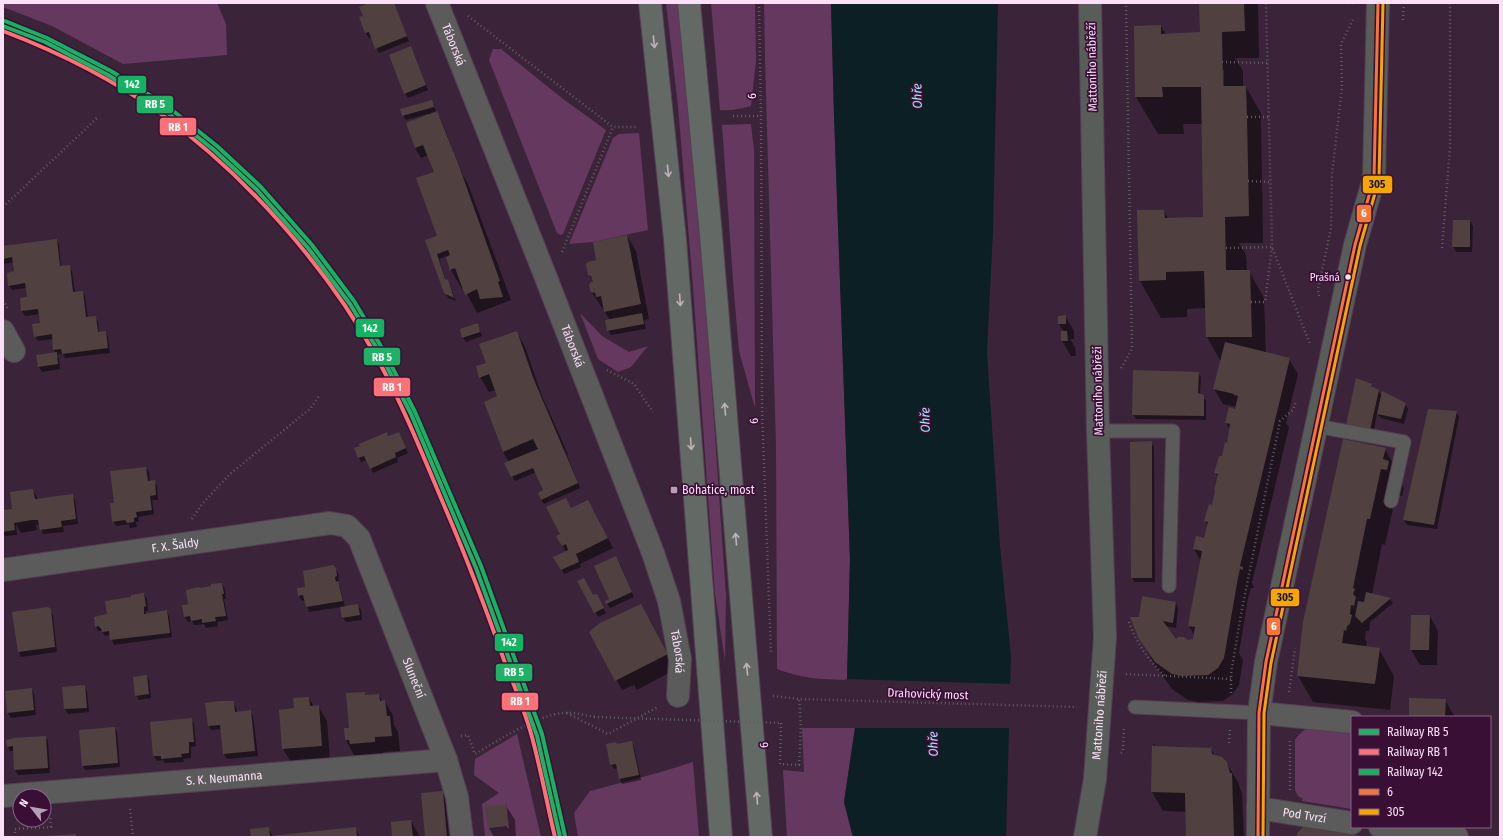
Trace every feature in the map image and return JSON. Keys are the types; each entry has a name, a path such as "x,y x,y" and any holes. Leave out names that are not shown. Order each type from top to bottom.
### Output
{"highway":[{"path":"650,3 675,239 721,837"},
{"name":"6","path":"689,3 711,243 761,837"}],"street":[{"name":"Táborská","path":"437,3 540,262 653,553 670,601 680,659 678,696"},
{"name":"Mattoniho nábřeží","path":"1085,837 1095,779 1105,637 1098,431 1090,3"},
{"path":"1258,837 1259,713 1266,662 1355,245 1374,178 1378,3"},
{"path":"3,331 14,351"},
{"name":"F. X. Šaldy","path":"3,570 330,523 347,526"},
{"name":"Sluneční","path":"347,526 359,538 439,740 458,797 462,837"},
{"path":"1259,713 1351,722"},
{"name":"S. K. Neumanna","path":"3,796 446,760"},
{"name":"Pod Tvrzí","path":"1258,808 1351,823"},
{"path":"1388,828 1457,837"}],"lane":[{"path":"1316,426 1404,442 1391,501"},
{"path":"1098,431 1172,431 1169,586"},
{"path":"1135,707 1259,713"}],"path":[{"name":"6","path":"760,3 762,410 771,657"},
{"path":"1119,371 1132,349 1126,3"},
{"path":"1251,302 1265,302 1272,247 1266,3"},
{"path":"1442,248 1450,148 1450,3"},
{"path":"467,15 613,127 636,127"},
{"path":"1320,303 1318,289 1331,228 1332,174 1342,87 1341,44 1354,17"},
{"path":"1222,62 1268,63"},
{"path":"733,116 761,116"},
{"path":"3,207 98,117"},
{"path":"1247,117 1269,117"},
{"path":"561,259 561,253 613,127"},
{"path":"1248,181 1270,182"},
{"path":"1226,248 1272,247"},
{"path":"1272,247 1312,350"},
{"path":"602,366 606,370 634,384 653,412"},
{"path":"1229,743 1231,680 1241,614 1280,421 1293,410 1298,395"},
{"path":"185,544 192,520 202,504 230,474 310,408 319,396"},
{"path":"1128,617 1134,637 1141,650 1151,663 1165,676"},
{"path":"1126,674 1231,680"},
{"name":"Drahovický most","path":"772,702 772,695 799,699 1057,707"},
{"path":"565,712 608,734 678,696"},
{"path":"439,740 468,735 475,754 515,731 552,714 565,712 594,717 781,723 780,764 799,765 801,726 799,699"},
{"name":"6","path":"771,716 772,728"},
{"path":"129,802 133,837"},
{"path":"15,837 15,829 26,828"}],"shaded area":[{"path":"3,3 217,3 226,24 227,55 123,64 52,26 3,7"},
{"path":"666,3 678,3 703,260 726,596 725,661 715,594 693,287 678,106"},
{"path":"711,3 755,3 756,61 751,106 736,110 720,110"},
{"path":"764,3 831,3 850,559 847,680 803,677 777,669 776,446"},
{"path":"493,49 501,49 563,99 606,130 563,234 560,235 557,233 489,60"},
{"path":"751,124 754,150 755,408 739,351 722,125"},
{"path":"639,133 648,230 593,242 569,244 613,138 619,134"},
{"path":"580,313 602,336 629,352 648,346 631,367 618,372 598,359"},
{"path":"802,728 855,728 844,802 853,837 787,837 783,770 804,772"},
{"path":"1309,728 1351,729 1351,809 1302,801 1303,799 1298,796 1295,790 1295,740 1304,730"},
{"path":"517,734 541,837 485,837 482,804 499,793 474,775 475,759"},
{"path":"693,762 699,837 578,837 574,813 590,791"}],"water":[{"name":"Ohře","path":"831,3 998,3 993,231 987,353 1000,546 1011,657 1006,837 853,837 844,802 855,728 847,680 850,559"}],"pier":[{"path":"845,679 1012,684 1011,728 853,728"}],"building":[{"path":"369,3 394,3 407,36 375,49 369,32 365,33 359,17 363,16 359,7"},
{"path":"1199,3 1244,3 1245,31 1222,32 1223,86 1246,86 1249,216 1225,217 1226,270 1250,270 1252,337 1206,337 1204,271 1166,272 1166,280 1139,281 1137,210 1164,210 1165,218 1203,217 1201,87 1162,87 1163,97 1135,97 1134,26 1161,25 1161,34 1200,32"},
{"path":"411,46 426,85 404,94 389,55"},
{"path":"432,100 434,107 402,116 400,109"},
{"path":"437,111 458,163 500,281 498,282 503,297 480,299 477,289 465,295 455,268 450,270 446,257 450,255 448,250 437,254 445,279 448,280 454,298 444,293 425,240 437,236 416,178 434,172 423,145 415,148 406,123"},
{"path":"1453,220 1470,220 1470,247 1452,247"},
{"path":"627,235 641,304 604,312 601,296 596,297 595,292 593,293 590,291 589,285 593,282 591,276 588,275 586,264 596,260 593,242"},
{"path":"57,239 60,266 70,265 73,292 83,291 86,317 96,316 98,332 106,331 108,348 62,354 61,349 53,350 52,334 34,337 32,324 40,323 38,309 21,311 20,298 27,297 25,283 8,286 7,273 14,271 12,257 3,259 3,246"},
{"path":"642,313 644,324 607,331 605,320"},
{"path":"1066,315 1066,324 1058,324 1058,316"},
{"path":"478,323 480,332 462,338 460,329"},
{"path":"517,331 534,380 578,483 541,500 538,493 543,490 533,468 511,477 504,463 538,449 533,439 503,452 484,402 497,396 489,374 479,378 476,366 486,363 479,344"},
{"path":"1061,331 1067,331 1068,341 1061,341"},
{"path":"1225,342 1290,358 1240,566 1243,567 1243,570 1240,569 1238,578 1224,658 1218,668 1208,675 1182,676 1172,674 1155,662 1139,639 1130,617 1139,617 1142,596 1176,602 1173,623 1163,621 1176,639 1178,637 1184,637 1188,640 1193,639 1195,627 1188,626 1202,551 1193,549 1196,536 1204,538 1208,522 1204,521 1209,504 1212,505 1218,474 1214,473 1219,456 1222,456 1225,442 1227,443 1230,424 1225,423 1229,407 1235,409 1238,396 1213,389"},
{"path":"57,352 58,364 38,367 36,355"},
{"path":"1133,370 1199,372 1198,393 1204,395 1204,416 1132,415"},
{"path":"1356,378 1372,384 1371,386 1379,390 1370,430 1346,425"},
{"path":"1382,391 1406,403 1401,419 1377,414"},
{"path":"1428,409 1457,411 1434,525 1403,520"},
{"path":"387,432 388,436 399,432 406,448 395,453 396,457 370,469 364,456 358,458 354,448 360,446 359,444"},
{"path":"1343,439 1386,448 1383,459 1389,461 1387,470 1381,469 1370,519 1367,519 1353,588 1355,589 1353,594 1356,597 1354,606 1351,605 1350,614 1352,615 1350,624 1347,626 1346,631 1344,630 1342,643 1380,648 1375,684 1297,676 1303,622"},
{"path":"1152,441 1152,578 1131,578 1130,442"},
{"path":"146,467 148,481 155,480 156,495 150,496 152,510 136,512 137,517 134,518 134,522 127,523 125,520 112,522 110,503 114,503 110,471"},
{"path":"33,489 35,499 73,494 76,519 61,521 62,527 40,530 38,520 14,523 15,530 3,532 3,510 12,509 10,492"},
{"path":"566,498 571,508 588,500 608,538 576,554 579,562 561,570 553,557 568,550 566,544 562,546 556,536 560,534 546,507"},
{"path":"616,556 632,592 606,604 605,601 609,599 594,566"},
{"path":"333,565 336,568 336,582 338,581 343,601 306,607 303,595 298,596 297,588 305,587 303,571"},
{"path":"584,578 593,595 597,594 604,608 594,613 577,581"},
{"path":"222,583 224,594 222,594 226,616 215,617 216,621 202,623 202,619 191,621 190,616 184,617 182,605 188,604 186,590"},
{"path":"1366,592 1391,598 1362,623 1355,616 1358,601 1364,602"},
{"path":"144,593 146,606 144,607 144,614 167,610 170,633 110,640 109,631 102,632 99,626 95,627 94,617 107,614 105,601 131,597 131,595"},
{"path":"358,604 360,615 342,618 340,607"},
{"path":"641,604 668,654 615,681 589,632 600,623"},
{"path":"48,607 51,609 55,647 18,652 12,612"},
{"path":"1411,615 1430,615 1429,650 1410,650"},
{"path":"147,675 149,694 135,696 133,677"},
{"path":"85,685 87,708 64,709 62,687"},
{"path":"32,688 34,710 7,713 5,691"},
{"path":"365,692 365,695 379,694 380,701 385,700 387,716 390,716 392,736 375,737 375,742 350,744 349,740 345,740 344,728 349,728 346,693"},
{"path":"309,697 310,706 319,705 322,746 282,749 279,710 294,708 293,698"},
{"path":"1409,698 1446,699 1445,716 1409,716"},
{"path":"234,701 235,712 251,710 255,751 223,754 220,725 208,726 205,703"},
{"path":"192,718 194,742 189,742 189,753 181,754 182,757 161,759 161,756 153,756 150,722"},
{"path":"115,727 118,763 82,766 79,730"},
{"path":"46,736 48,768 14,770 13,746 7,747 6,740 12,738"},
{"path":"632,741 639,775 619,779 616,764 610,765 606,744 616,742 617,744"},
{"path":"1152,745 1210,748 1211,746 1212,754 1222,757 1227,762 1230,773 1232,773 1234,837 1186,837 1185,793 1151,792"},
{"path":"443,791 447,837 425,837 421,793"},
{"path":"506,802 509,828 507,828 507,826 489,828 488,830 485,805 505,805"},
{"path":"411,820 413,837 392,837 391,822"},
{"path":"269,827 270,836 356,827 357,837 251,837 250,829"},
{"path":"1303,827 1361,837 1297,837 1297,833"},
{"path":"76,834 76,837 46,837 46,836"}],"transit line":[{"name":"6","path":"1258,837 1259,713 1266,662 1355,245 1374,178 1378,3"},
{"name":"305","path":"1263,837 1264,713 1271,663 1360,246 1379,179 1383,3"},
{"path":"3,26 45,42 108,75 164,110 214,150 257,190 308,248 350,304 381,355 411,414 476,568 537,736 560,837"},
{"path":"3,31 44,48 105,78 161,114 193,138 254,194 309,257 334,290 357,324 377,358 397,397 464,552 526,718 535,749 555,837"}],"rail line":[{"name":"142","path":"5,21 47,38 111,71 167,106 217,146 261,187 312,245 354,301 385,353 415,412 481,566 542,734 565,836"}],"place":[{"name":"Prašná","path":"1348,277"},
{"name":"Bohatice, most","path":"674,490"}]}
